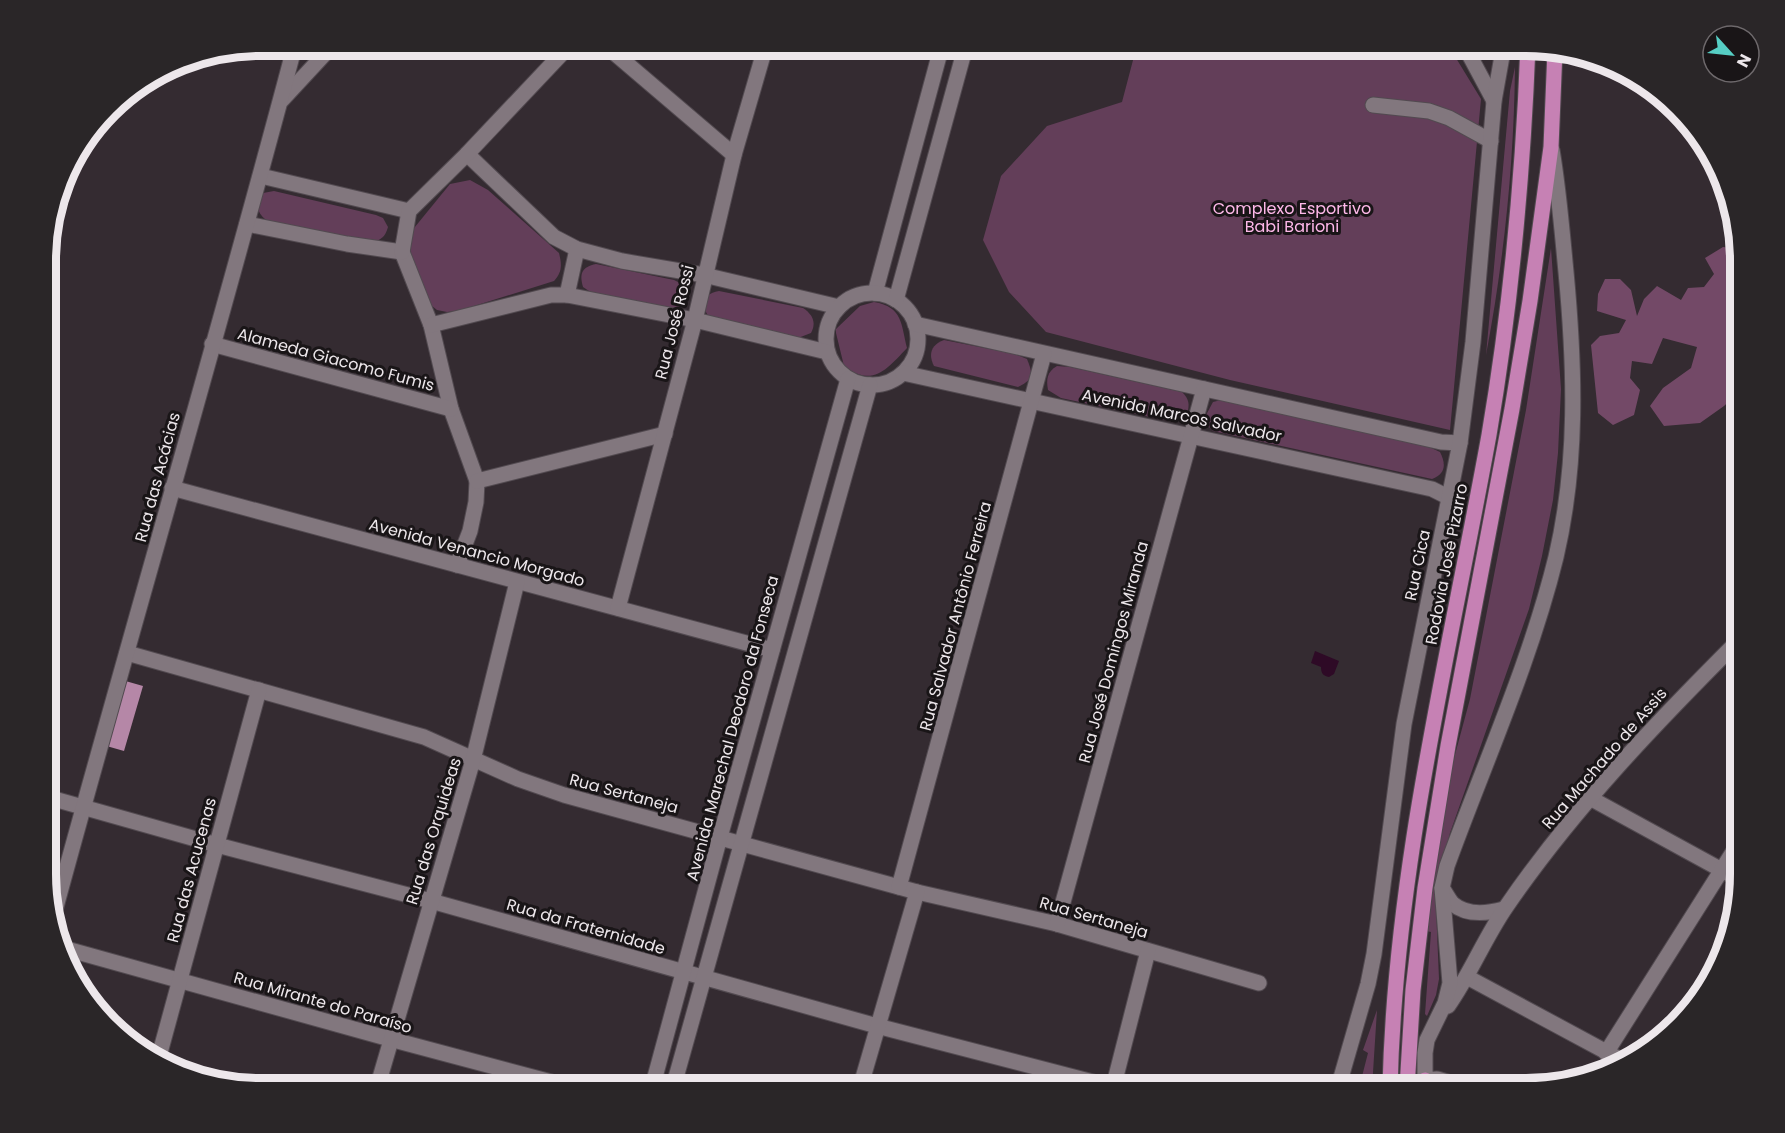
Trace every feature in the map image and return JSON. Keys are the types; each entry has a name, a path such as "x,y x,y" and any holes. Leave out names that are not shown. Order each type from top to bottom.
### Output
{"main road":[{"name":"Rodovia José Pizarro","path":"1390,1077 1398,967 1419,802 1489,433 1513,264 1527,56"},
{"path":"1408,1077 1413,990 1425,888 1448,746 1512,409 1551,147 1555,58"}],"street":[{"name":"Rua das Acácias","path":"57,902 261,176 292,56"},
{"path":"280,102 323,56"},
{"path":"458,565 470,531 476,502 477,481 451,408 431,325 402,252 409,211 467,154 560,56"},
{"path":"618,56 734,155"},
{"name":"Rua José Rossi","path":"618,608 695,320 734,155 763,56"},
{"path":"876,293 939,56"},
{"path":"896,300 963,56"},
{"path":"1472,56 1494,101"},
{"name":"Rua Cica","path":"1341,1077 1368,984 1374,954 1404,724 1460,443 1473,342 1494,101 1501,56"},
{"path":"1373,105 1428,111 1449,117 1491,141"},
{"path":"1424,1077 1427,1040 1448,994 1449,970 1442,888 1447,866 1539,618 1556,556 1566,501 1572,452 1574,390 1572,340 1558,187 1551,147"},
{"path":"467,154 554,237 577,249 621,261 704,275 839,307"},
{"path":"261,176 409,211"},
{"path":"247,224 347,244 402,252"},
{"path":"567,295 577,249"},
{"path":"876,293 896,300 908,310 915,324 917,345 915,355 903,373 888,382 870,385 848,379 833,364 828,352 827,328 832,317 839,307 862,294 876,293"},
{"path":"431,325 551,295 567,295 695,320 828,352"},
{"name":"Avenida Marcos Salvador","path":"915,324 1441,442 1460,443"},
{"name":"Alameda Giacomo Fumis","path":"212,344 451,408"},
{"name":"Rua Salvador Antônio Ferreira","path":"899,887 1044,354"},
{"name":"Avenida Marcos Salvador","path":"903,373 1432,489 1450,498"},
{"name":"Avenida Marechal Deodoro da Fonseca","path":"655,1078 848,379"},
{"path":"676,1078 870,385"},
{"name":"Rua José Domingos Miranda","path":"1057,924 1204,389"},
{"path":"477,481 664,434"},
{"name":"Avenida Venancio Morgado","path":"172,488 772,650"},
{"name":"Rua das Orquideas","path":"380,1078 473,760 517,582"},
{"name":"Rua Machado de Assis","path":"1439,1018 1467,977 1504,909 1566,825 1659,720 1729,650"},
{"name":"Rua Sertaneja","path":"127,653 424,737 518,779 564,795 917,892 1057,924 1259,982"},
{"name":"Rua das Acucenas","path":"160,1051 260,690"},
{"path":"1590,798 1729,874"},
{"name":"Rua da Fraternidade","path":"56,799 431,901 705,979 1077,1077"},
{"path":"1606,1053 1729,859"},
{"path":"1442,888 1453,904 1467,910 1481,913 1504,909"},
{"path":"863,1078 917,892"},
{"name":"Rua Mirante do Paraíso","path":"71,950 390,1040 535,1078"},
{"path":"1116,1077 1148,951"},
{"path":"1467,977 1614,1057"}],"green space":[{"name":"Complexo Esportivo Babi Barioni","path":"1134,56 1455,56 1481,99 1450,430 1230,380 1046,332 1009,292 983,240 1001,176 1047,126 1122,102"},
{"path":"1515,67 1513,139 1507,211 1486,355 1510,91"},
{"path":"470,180 488,190 559,253 560,271 554,281 458,311 437,310 427,302 409,251 410,233 450,184"},
{"path":"274,191 376,215 383,218 388,227 386,233 372,243 266,220 259,211 259,200 263,193"},
{"path":"1551,248 1561,389 1553,500 1529,609 1450,833 1437,884 1439,979 1436,995 1427,1016 1425,1014 1431,932 1426,931 1446,788 1470,699 1526,410"},
{"path":"596,264 674,280 684,285 687,295 686,302 681,307 671,310 592,293 583,287 581,278 585,269"},
{"path":"719,291 803,308 813,319 813,329 811,333 798,338 708,316 703,306 706,297"},
{"path":"874,302 883,304 896,312 902,324 907,348 886,369 871,376 854,372 844,366 836,329 860,306"},
{"path":"944,340 1015,354 1027,359 1031,376 1018,387 934,366 931,358 932,350 936,344"},
{"path":"1057,366 1182,392 1188,402 1187,414 1174,422 1061,398 1048,390 1047,386 1049,373"},
{"path":"1221,400 1427,446 1440,452 1444,468 1437,477 1432,479 1213,431 1208,426 1205,417 1213,402"},
{"path":"1377,1010 1373,1077 1362,1077 1368,1053 1363,1050"}],"shaded area":[{"path":"1723,247 1729,248 1729,401 1700,423 1664,426 1650,406 1663,388 1691,368 1697,347 1663,338 1652,364 1632,361 1630,378 1640,390 1634,415 1613,425 1598,413 1591,345 1600,336 1619,333 1626,320 1597,311 1598,294 1605,279 1620,279 1631,290 1637,316 1644,299 1657,286 1681,300 1688,288 1704,287 1714,274 1705,258"},
{"path":"1315,651 1339,661 1334,674 1329,677 1325,676 1321,667 1311,663"}],"building":[{"path":"122,680 143,686 124,751 103,745"}]}
